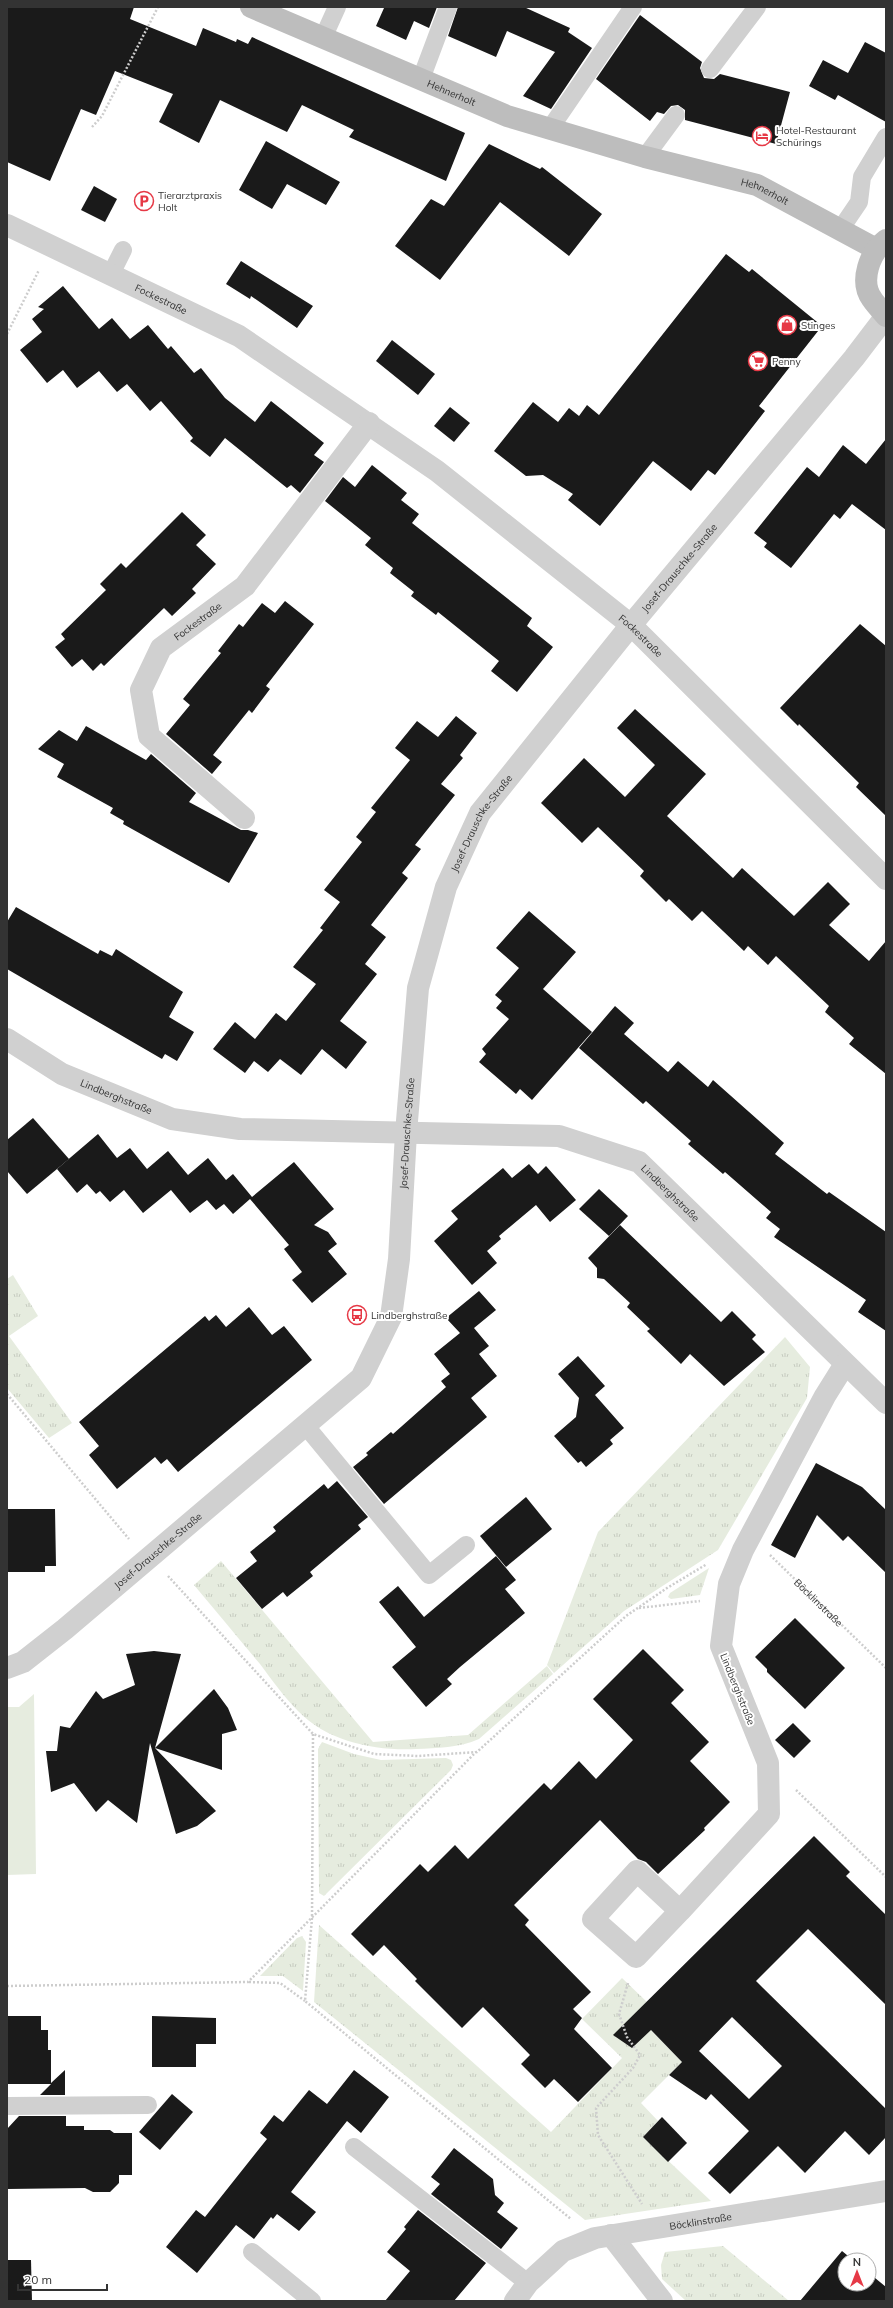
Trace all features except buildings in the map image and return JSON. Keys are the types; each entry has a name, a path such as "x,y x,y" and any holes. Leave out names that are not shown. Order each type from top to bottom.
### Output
{"street":[{"name":"Hehnerholt","path":"251,7 507,116 549,130 645,157 757,185 840,230 881,245 867,271 867,286 871,298 886,316"},
{"name":"Fockestraße","path":"7,225 110,276 239,336 369,423 437,471 631,625 886,878"},
{"name":"Josef-Drauschke-Straße","path":"7,1668 29,1658 361,1378 391,1317 399,1259 406,1133 418,988 446,887 480,813 631,625 854,358 886,316"},
{"name":"Fockestraße","path":"244,818 149,736 141,690 161,648 245,586 369,423"},
{"name":"Lindberghstraße","path":"7,1039 62,1074 172,1118 240,1130 559,1136 639,1162 886,1403"},
{"name":"Lindberghstraße","path":"636,1957 769,1814 768,1763 721,1646 729,1584 747,1543 825,1396 845,1364"},
{"path":"636,1957 593,1919 637,1871 680,1911"},
{"name":"Böcklinstraße","path":"515,2301 528,2283 563,2251 603,2237 886,2191"},
{"path":"603,2237 662,2301"}],"lane":[{"path":"323,38 337,7"},
{"name":"Hehnerholt","path":"421,79 448,7"},
{"path":"549,130 633,7"},
{"path":"710,68 757,7"},
{"path":"645,157 676,115"},
{"path":"840,230 859,202 862,177 886,137"},
{"path":"110,276 123,250"},
{"path":"305,1425 429,1575 466,1545"},
{"path":"7,2106 148,2105"},
{"path":"354,2147 528,2283"},
{"path":"252,2252 312,2301"}],"path":[{"path":"92,127 102,116 158,7"},
{"path":"7,334 50,246"},
{"path":"7,1394 124,1534 150,1556 313,1734 374,1754 418,1756 477,1752"},
{"path":"248,1982 477,1752 626,1616 713,1560 747,1543"},
{"name":"Böcklinstraße","path":"747,1543 886,1668"},
{"path":"639,1608 727,1598"},
{"path":"305,2000 312,1918 313,1734"},
{"path":"768,1763 886,1877"},
{"path":"636,1957 619,2014 627,2037 640,2055 633,2068 596,2108 598,2135 658,2228"},
{"path":"7,1986 248,1982 280,1983 305,2000 603,2237"}],"green space":[{"path":"13,1275 38,1316 9,1336 72,1423 49,1438 7,1388 7,1279"},
{"path":"785,1337 810,1367 807,1398 718,1550 624,1611 554,1673 547,1665 598,1532"},
{"path":"221,1561 373,1742 468,1735 547,1666 553,1674 479,1739 471,1742 448,1747 400,1749 369,1746 338,1737 310,1722 298,1711 194,1585"},
{"path":"709,1568 700,1595 671,1599 668,1597 670,1593"},
{"path":"34,1694 36,1874 7,1875 7,1707 19,1707"},
{"path":"322,1742 354,1754 381,1760 446,1758 451,1760 453,1765 451,1770 324,1896 319,1893 318,1749"},
{"path":"319,1925 551,2132 622,2058 582,2019 622,1978 647,2002 635,2014 682,2062 641,2103 658,2121 643,2137 711,2201 585,2220 314,2002"},
{"path":"302,1936 306,1942 303,1991 283,1976 260,1976 297,1938"},
{"path":"723,2246 789,2301 686,2301 662,2279 661,2265 665,2252"}],"place":[{"name":"Hotel-Restaurant Schürings","path":"762,136"},
{"name":"Tierarztpraxis Holt","path":"144,201"},
{"name":"Stinges","path":"787,325"},
{"name":"Penny","path":"758,361"},
{"name":"Lindberghstraße","path":"357,1315"}]}
